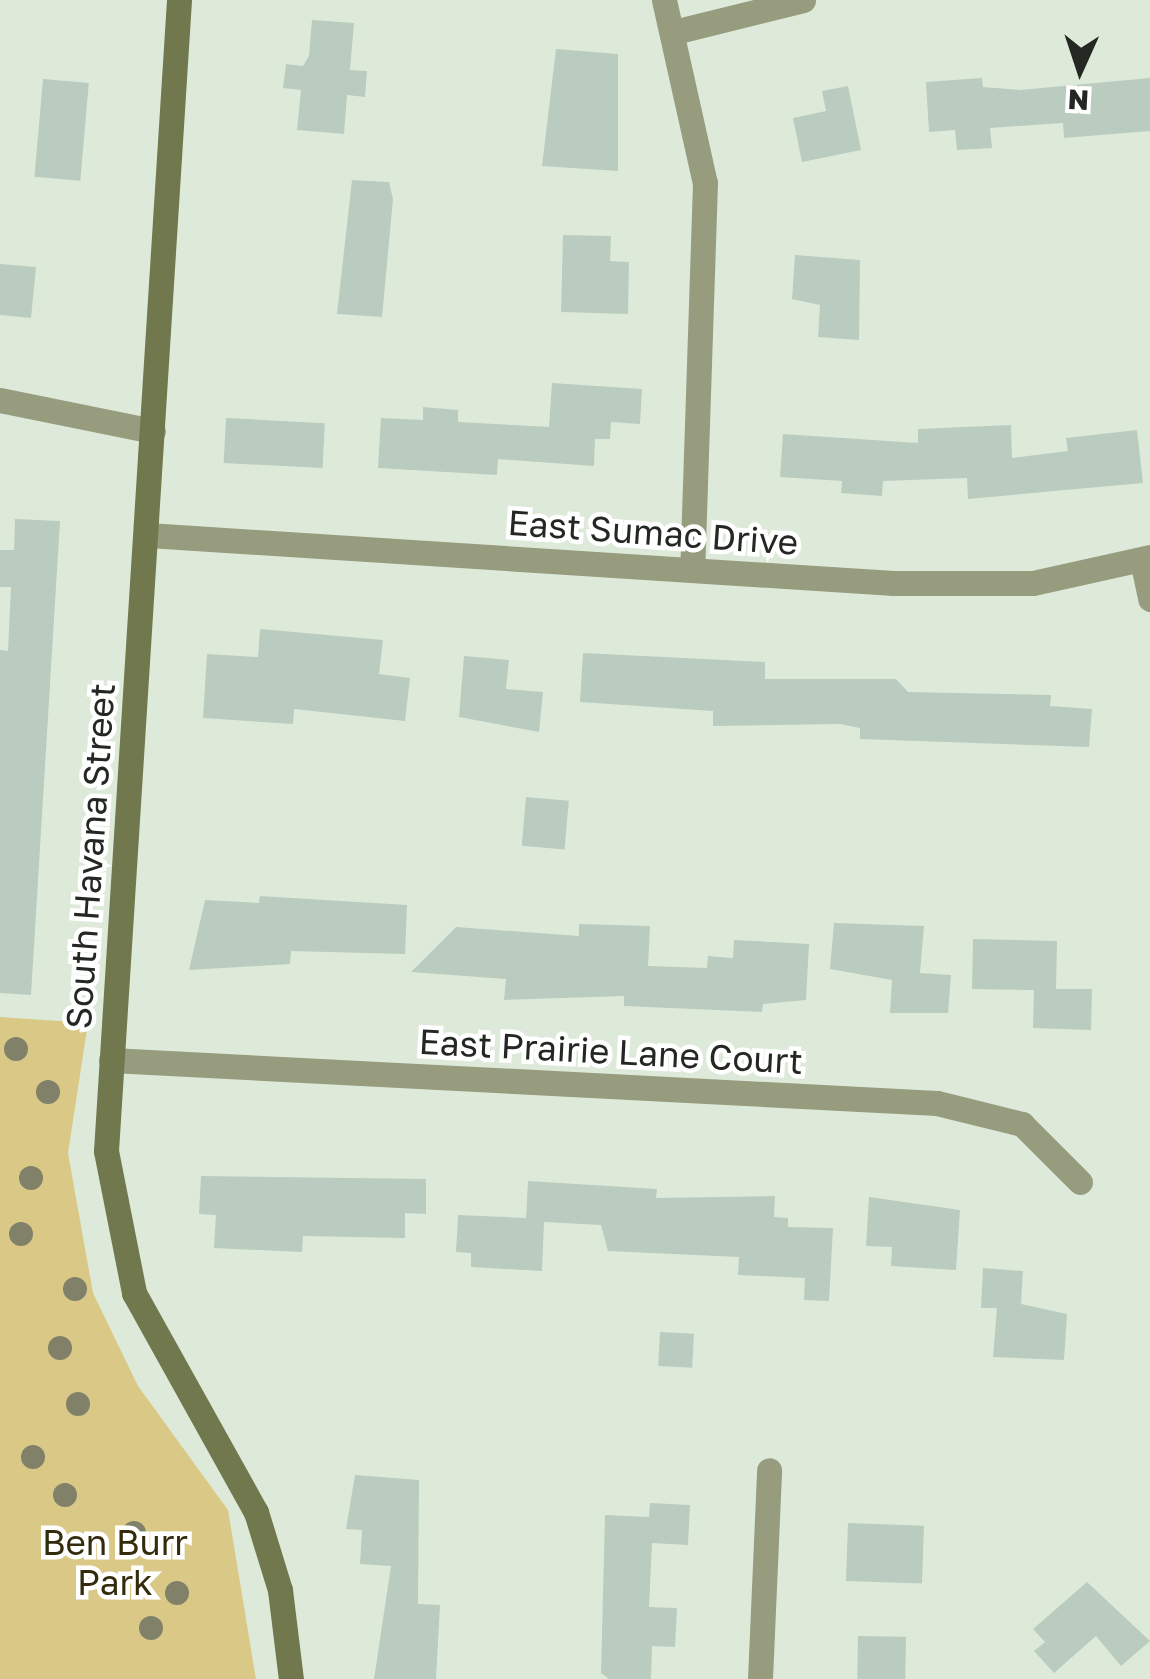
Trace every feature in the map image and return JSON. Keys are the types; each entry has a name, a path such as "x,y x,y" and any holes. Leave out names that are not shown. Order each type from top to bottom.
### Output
{"street":[{"name":"South Havana Street","path":"179,0 148,534 111,1060 109,1184 134,1293 256,1512 280,1590 291,1679"},
{"path":"664,0 705,183 692,570"},
{"path":"674,32 802,0"},
{"path":"0,400 153,431"},
{"name":"East Sumac Drive","path":"148,534 692,570 1033,583 1146,558"},
{"path":"1146,558 1150,599"},
{"name":"East Prairie Lane Court","path":"111,1060 938,1103 1022,1124 1080,1182"},
{"path":"760,1679 769,1470"}],"green space":[{"name":"Ben Burr Park","path":"0,1017 88,1023 68,1153 93,1293 138,1386 228,1510 256,1679 0,1679"}],"building":[{"path":"312,20 354,23 350,70 367,71 365,97 347,95 344,134 297,130 301,90 283,88 286,64 303,66 309,56"},
{"path":"556,49 618,54 618,171 542,166"},
{"path":"982,78 983,87 1020,90 1150,78 1150,131 1064,138 1063,123 990,128 992,148 957,150 955,130 929,132 926,82"},
{"path":"43,79 89,83 80,181 34,177"},
{"path":"848,86 861,150 802,162 793,118 826,111 822,91"},
{"path":"352,180 389,182 393,199 382,317 337,314"},
{"path":"563,235 611,236 610,261 629,262 628,314 561,312"},
{"path":"795,255 860,260 859,340 818,337 820,305 792,299"},
{"path":"0,264 36,267 31,318 0,315"},
{"path":"552,383 642,389 640,424 611,422 610,439 595,439 594,466 498,459 497,475 378,468 381,418 423,420 423,407 458,410 458,422 549,427"},
{"path":"226,418 325,423 323,468 224,463"},
{"path":"1011,425 1012,458 1068,451 1066,438 1137,430 1143,483 968,499 967,478 883,481 882,496 841,493 842,481 780,477 783,434 918,443 918,429"},
{"path":"15,519 60,521 31,995 0,993 0,650 8,651 11,587 0,587 0,550 14,550"},
{"path":"260,629 383,640 379,674 410,678 405,721 294,709 293,724 203,718 207,654 258,657"},
{"path":"583,653 765,662 765,679 896,679 908,692 1051,695 1050,706 1092,709 1089,747 860,739 860,728 840,724 713,726 713,711 580,702"},
{"path":"464,656 509,660 506,689 543,692 539,732 459,717"},
{"path":"526,797 569,801 565,850 522,846"},
{"path":"260,896 407,905 405,954 291,951 290,964 189,970 205,900 259,903"},
{"path":"834,923 924,926 920,973 951,975 948,1013 890,1013 892,980 830,969"},
{"path":"579,924 650,926 648,966 707,968 708,956 733,958 734,940 809,944 806,1000 763,1004 762,1012 624,1006 624,996 504,1000 506,979 411,972 456,927 579,936"},
{"path":"973,939 1057,941 1056,989 1092,989 1091,1030 1033,1028 1034,990 972,989"},
{"path":"201,1176 426,1179 426,1214 405,1213 405,1238 303,1236 302,1252 214,1248 216,1215 199,1214"},
{"path":"528,1181 657,1189 656,1198 775,1196 774,1217 788,1218 788,1227 833,1228 829,1301 804,1300 805,1278 738,1275 739,1257 608,1251 601,1225 544,1222 542,1271 471,1267 471,1253 456,1252 458,1215 526,1218"},
{"path":"869,1197 960,1210 956,1270 891,1266 892,1247 866,1246"},
{"path":"983,1268 1023,1271 1021,1304 1067,1314 1064,1360 993,1357 997,1308 981,1308"},
{"path":"660,1332 694,1334 692,1368 658,1366"},
{"path":"355,1475 419,1480 418,1604 440,1605 436,1679 374,1679 391,1566 360,1564 362,1530 346,1529"},
{"path":"650,1503 690,1505 688,1545 652,1543 649,1607 677,1608 675,1647 652,1646 651,1679 609,1679 601,1673 605,1515 649,1517"},
{"path":"848,1523 924,1526 922,1584 846,1581"},
{"path":"1087,1582 1150,1641 1121,1666 1096,1636 1054,1673 1034,1651 1045,1642 1033,1629"},
{"path":"858,1636 906,1637 905,1679 857,1679"}]}
